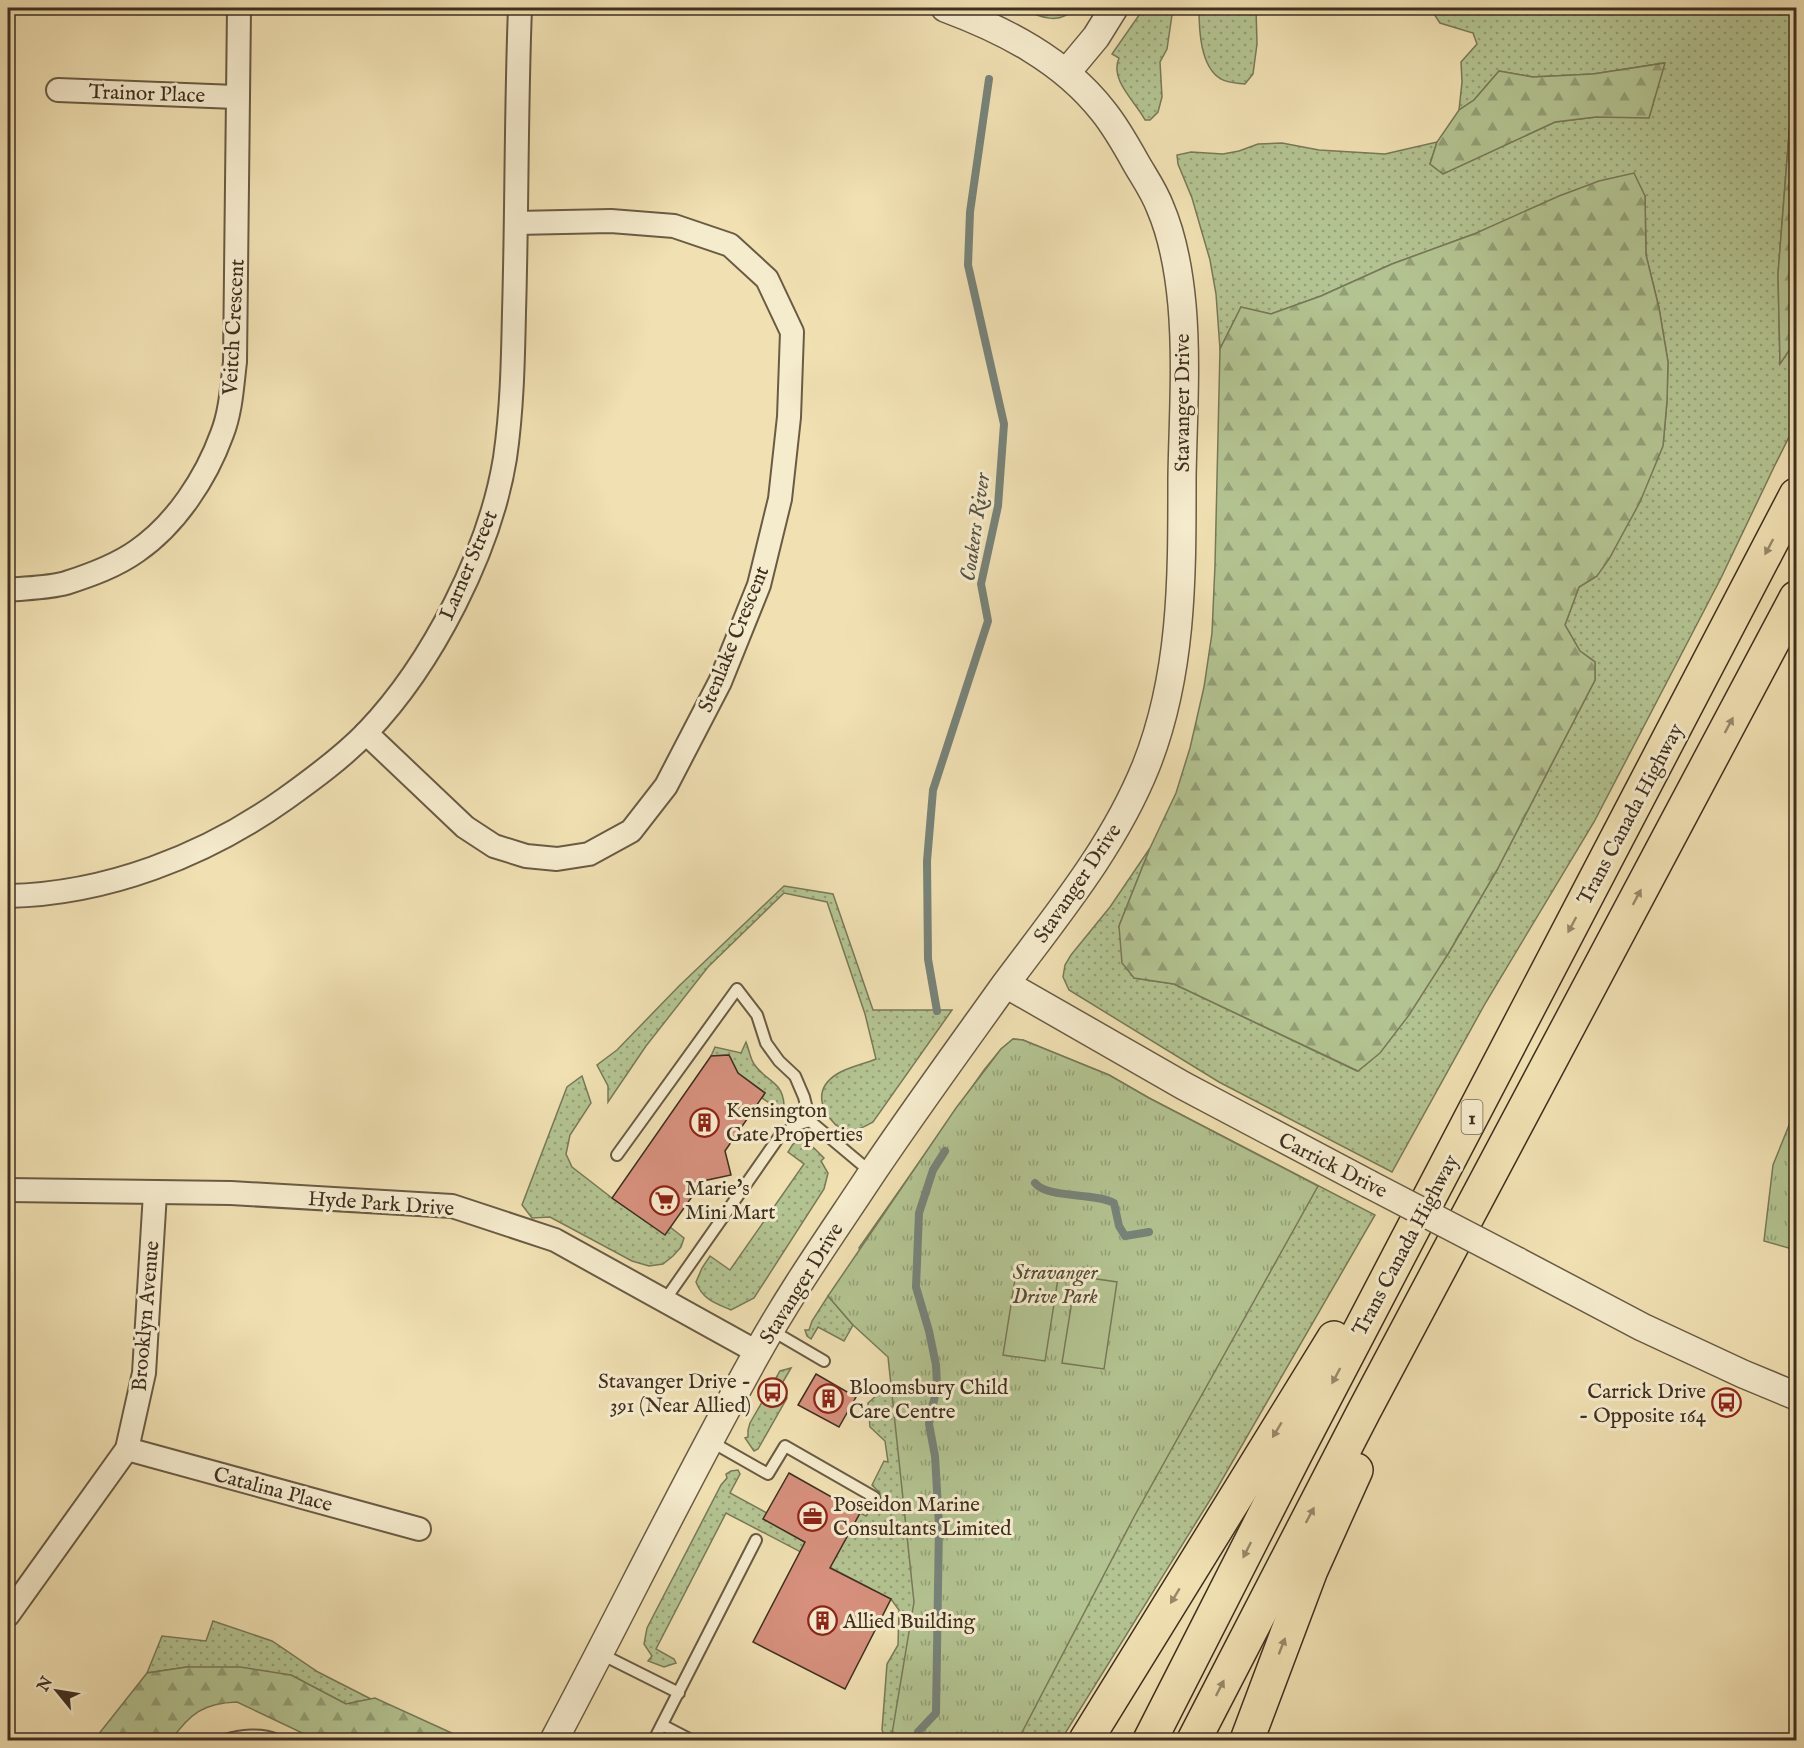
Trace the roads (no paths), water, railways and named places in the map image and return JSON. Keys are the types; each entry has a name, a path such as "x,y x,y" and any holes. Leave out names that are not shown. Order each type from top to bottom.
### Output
{"highway":[{"name":"Trans Canada Highway","path":"1150,1740 1297,1451 1797,495"},
{"name":"Trans Canada Highway","path":"1194,1740 1364,1411 1797,598"},
{"path":"1247,1740 1316,1559 1570,1022"},
{"path":"1086,1740 1484,1094"}],"street":[{"name":"Veitch Crescent","path":"8,590 64,584 100,571 137,551 166,526 189,496 208,466 223,433 230,404 235,362 236,97 239,8"},
{"name":"Larner Street","path":"8,896 31,895 106,884 210,845 264,814 310,782 366,733 408,683 443,627 465,583 495,501 505,459 512,389 520,8"},
{"name":"Stavanger Drive","path":"554,1740 709,1441 764,1341 801,1280 872,1174 1006,984 1079,886 1132,799 1159,729 1170,692 1180,606 1183,317 1170,235 1160,205 1115,127 1086,91 1066,73 1014,38 945,8"},
{"path":"1066,73 1096,37 1114,8"},
{"name":"Trainor Place","path":"58,90 236,97"},
{"name":"Stenlake Crescent","path":"366,733 465,827 494,846 526,856 557,859 589,854 631,831 666,786 720,682 759,585 780,499 789,417 792,332 767,279 730,246 674,226 611,221 516,222"},
{"name":"Carrick Drive","path":"1006,984 1184,1086 1642,1327 1743,1374 1797,1396"},
{"name":"Hyde Park Drive","path":"8,1190 231,1193 452,1206 555,1240 665,1300 764,1341"},
{"name":"Brooklyn Avenue","path":"8,1615 127,1449 144,1373 155,1193"},
{"name":"Catalina Place","path":"127,1449 419,1529"}],"lane":[{"path":"617,1155 737,989 757,1015 766,1043 779,1061 795,1076 804,1097 810,1121 872,1174"},
{"path":"665,1300 778,1137 796,1125 810,1121"},
{"path":"764,1341 824,1361"},
{"path":"709,1441 768,1474 784,1446 874,1497"},
{"path":"654,1740 756,1540"},
{"path":"599,1653 679,1693"},
{"path":"662,1725 691,1740"},
{"path":"225,1740 238,1736 270,1737 277,1740"}],"waterway":[{"name":"Coakers River","path":"937,1011 928,959 927,861 933,790 988,621 981,584 998,506 1004,424 968,265 970,212 989,79"},
{"name":"Coakers River","path":"916,1740 918,1732 936,1713 939,1525 935,1456 929,1424 937,1386 936,1365 916,1287 919,1213 933,1170 945,1151"},
{"path":"1035,1183 1050,1191 1095,1197 1114,1203 1119,1226 1125,1236 1149,1232"}],"place":[{"name":"Kensington Gate Properties","path":"705,1122"},
{"name":"Marie's Mini Mart","path":"664,1200"},
{"name":"Stavanger Drive - 391 (Near Allied)","path":"772,1393"},
{"name":"Bloomsbury Child Care Centre","path":"828,1399"},
{"name":"Carrick Drive - Opposite 164","path":"1727,1403"},
{"name":"Poseidon Marine Consultants Limited","path":"812,1516"},
{"name":"Allied Building","path":"822,1621"}],"park label":[{"name":"Stravanger Drive Park","path":"1055,1284"}]}
